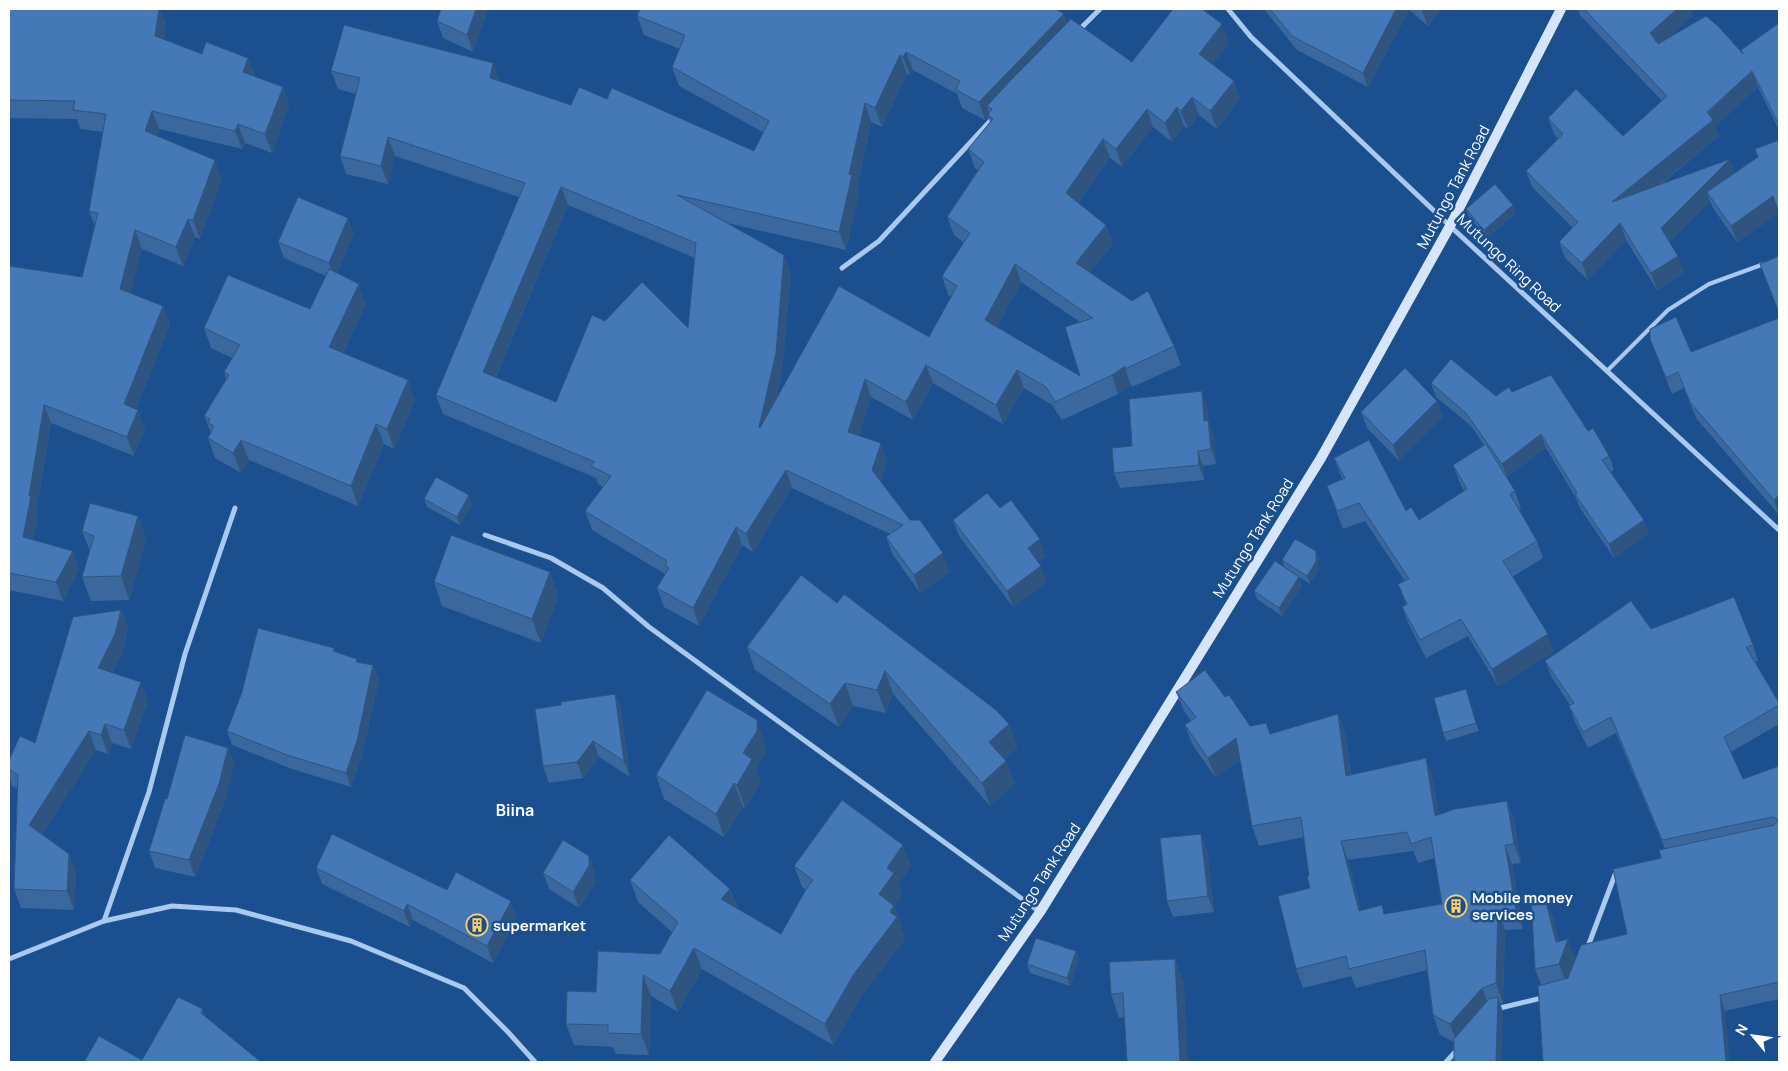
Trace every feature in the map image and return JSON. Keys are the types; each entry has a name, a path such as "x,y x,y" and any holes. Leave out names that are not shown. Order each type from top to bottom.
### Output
{"street":[{"path":"1074,35 1100,9"},
{"name":"Mutungo Ring Road","path":"1228,9 1251,37 1450,226 1779,530"},
{"name":"Mutungo Tank Road","path":"935,1062 1040,912 1321,458 1450,226 1561,9"},
{"path":"842,268 879,241 996,115"},
{"path":"104,921 149,792 185,654 235,508"},
{"path":"485,535 551,558 603,588 648,627 1040,912"},
{"path":"1585,955 1616,872 1625,870"},
{"path":"9,959 104,921 172,906 236,910 351,941 464,988 535,1062"},
{"path":"1492,1010 1553,996"},
{"path":"1446,1062 1460,1047"}],"lane":[{"path":"1608,370 1668,310 1710,284 1770,262"}],"building":[{"path":"9,9 159,9 155,36 202,54 206,42 248,58 243,72 283,87 265,134 238,124 235,131 152,111 145,131 215,160 193,220 188,219 176,247 135,230 120,289 163,306 124,404 138,410 127,437 44,405 23,537 73,551 56,582 9,573 9,266 82,277 98,213 89,211 106,114 73,110 75,101 9,100"},
{"path":"441,9 476,9 467,35 437,21"},
{"path":"640,9 1056,9 1064,14 979,102 956,90 960,81 906,52 903,57 900,55 875,108 865,103 849,174 852,175 839,232 677,195 784,255 776,353 760,428 839,286 929,337 957,286 942,276 970,233 947,217 984,162 968,149 993,119 988,115 992,109 987,106 1071,19 1132,62 1173,9 1202,9 1222,24 1199,54 1234,81 1210,111 1192,97 1181,111 1177,107 1165,123 1147,109 1116,149 1103,139 1066,193 1106,225 1076,263 1132,301 1148,291 1174,346 1125,369 1125,366 1112,375 1055,402 1046,387 1017,370 996,405 926,365 906,402 865,379 848,432 881,443 872,470 910,520 920,520 943,553 914,575 886,537 903,525 786,470 746,534 736,527 693,608 657,588 669,568 665,565 667,561 585,511 611,476 591,466 595,462 436,395 525,183 388,137 381,166 340,156 360,78 331,71 344,25 493,63 490,78 571,105 579,87 607,99 612,88 754,151 769,121 672,67 685,35 637,16","holes":["561,187 696,243 688,328 642,282 605,321 592,315 556,402 483,372","1015,264 1093,318 1065,327 1080,376 985,320"]},
{"path":"1270,9 1396,9 1363,73 1292,36"},
{"path":"1584,9 1677,9 1650,33 1658,44 1706,16 1719,27 1743,54 1741,50 1779,23 1779,125 1752,71 1707,112 1713,120 1612,202 1730,159 1661,228 1678,256 1651,273 1620,223 1582,263 1559,242 1578,222 1526,171 1563,134 1548,118 1576,89 1623,136 1667,96"},
{"path":"1779,140 1779,213 1773,196 1731,226 1707,192 1758,157 1755,149"},
{"path":"1495,184 1513,205 1484,230 1466,209"},
{"path":"298,197 348,218 329,263 278,242"},
{"path":"1779,256 1779,313 1760,264"},
{"path":"329,269 359,284 329,347 408,380 387,429 376,424 351,486 241,440 233,453 208,438 214,426 208,423 210,419 204,416 229,375 224,372 240,345 204,328 228,275 310,309"},
{"path":"1676,317 1691,352 1779,318 1779,495 1774,500 1690,402 1678,372 1666,378 1650,339 1650,329"},
{"path":"1451,359 1496,396 1509,387 1512,392 1551,375 1588,431 1593,428 1609,456 1602,460 1644,520 1609,544 1575,494 1577,493 1541,434 1502,464 1466,413 1431,383"},
{"path":"1405,368 1437,401 1393,445 1361,412"},
{"path":"1202,391 1204,421 1208,420 1211,449 1198,451 1199,465 1114,473 1112,448 1132,446 1129,399"},
{"path":"1369,440 1406,511 1411,507 1419,520 1467,489 1453,465 1486,444 1515,491 1510,494 1537,541 1503,561 1548,634 1492,669 1461,619 1420,640 1402,607 1407,604 1398,584 1409,579 1359,503 1337,511 1327,486 1345,478 1334,458"},
{"path":"436,477 469,495 457,517 424,499"},
{"path":"987,493 1000,508 1011,500 1040,539 1028,548 1041,566 1007,591 953,520"},
{"path":"90,503 138,516 121,576 82,577 94,536 82,531"},
{"path":"451,535 550,572 532,619 434,582"},
{"path":"1295,539 1316,551 1316,562 1307,576 1282,560"},
{"path":"1275,561 1299,577 1279,608 1254,591"},
{"path":"801,575 837,603 844,594 996,710 1009,724 989,742 1006,761 982,783 885,671 877,690 845,683 830,704 747,647"},
{"path":"1734,597 1753,645 1746,647 1779,703 1779,705 1724,737 1743,779 1779,766 1779,982 1720,995 1726,1062 1543,1062 1538,986 1568,978 1581,945 1627,934 1613,869 1661,858 1659,850 1774,825 1778,821 1772,817 1662,840 1611,717 1583,732 1569,706 1574,703 1545,661 1631,601 1651,629"},
{"path":"121,610 115,634 98,668 141,682 124,730 105,724 101,735 89,731 29,825 69,854 67,891 14,889 18,775 9,769 9,760 20,736 35,743 73,617"},
{"path":"258,628 334,648 333,651 357,659 356,662 373,665 357,741 346,773 287,755 227,731 242,692"},
{"path":"1205,670 1225,697 1229,695 1250,726 1266,723 1270,734 1338,714 1346,776 1426,758 1435,816 1455,809 1507,801 1514,844 1505,845 1516,910 1498,910 1496,983 1482,988 1450,1024 1433,1015 1425,950 1349,969 1346,956 1296,969 1278,896 1310,888 1307,877 1309,876 1301,817 1252,826 1236,738 1208,758 1185,725 1196,717 1176,692","holes":["1407,832 1411,844 1431,837 1442,904 1384,914 1382,905 1359,911 1341,841"]},
{"path":"1466,689 1476,723 1443,733 1434,698"},
{"path":"707,690 757,720 757,731 743,753 752,759 737,785 734,783 716,814 656,775"},
{"path":"615,694 624,761 593,741 577,762 543,766 535,709 561,705 561,702"},
{"path":"185,735 228,748 219,784 189,860 149,851 165,799 167,799"},
{"path":"842,800 903,845 887,868 894,873 879,894 894,906 890,912 897,917 854,974 825,1024 694,948 670,991 643,975 641,1034 608,1033 608,1025 566,1024 567,991 596,992 598,951 660,954 678,922 630,880 669,835 730,889 721,899 781,934 813,880 794,866"},
{"path":"332,834 447,890 456,872 511,901 487,946 407,904 404,911 316,868"},
{"path":"1201,834 1208,896 1167,901 1160,838"},
{"path":"563,840 589,856 589,866 573,892 543,873"},
{"path":"1544,894 1556,942 1568,939 1559,964 1535,969 1531,896"},
{"path":"1036,938 1076,951 1067,978 1027,964"},
{"path":"1175,959 1180,1062 1127,1062 1123,993 1111,994 1109,962"},
{"path":"178,997 203,1009 201,1013 261,1062 84,1062 99,1036 142,1060"},
{"path":"1498,997 1496,1062 1454,1062 1454,1039 1489,999"}],"place":[{"name":"Mobile money services","path":"1456,906"},
{"name":"supermarket","path":"477,925"}],"district":[{"name":"Biina","path":"515,810"}]}
